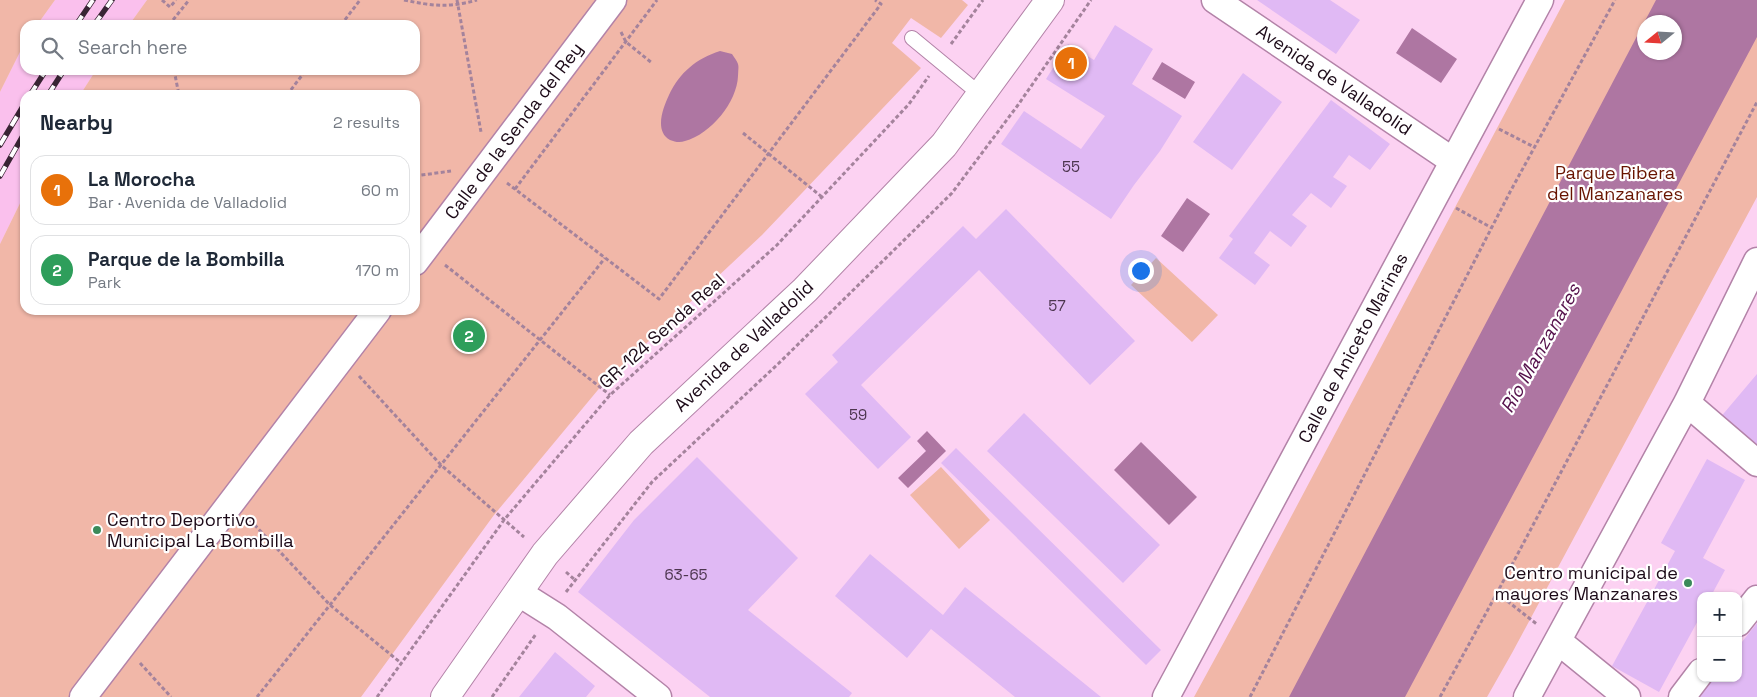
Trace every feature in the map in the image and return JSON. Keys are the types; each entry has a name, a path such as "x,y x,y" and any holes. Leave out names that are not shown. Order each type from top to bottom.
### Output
{"main road":[{"name":"Avenida de Valladolid","path":"445,697 545,554 641,443 805,290 944,145 1050,0"}],"street":[{"name":"Avenida de Valladolid","path":"1215,0 1453,161"},
{"name":"Calle de Aniceto Marinas","path":"1166,697 1540,0"},
{"name":"Calle de la Senda del Rey","path":"420,256 610,3"},
{"path":"1528,697 1687,403 1757,261"},
{"path":"83,697 374,315"},
{"path":"1687,403 1757,463"},
{"path":"519,593 550,613 658,697"},
{"path":"1742,618 1757,599"},
{"path":"1558,640 1628,697"},
{"path":"1682,697 1697,677"}],"lane":[{"path":"912,38 981,96"}],"path":[{"path":"162,0 170,7 176,0"},
{"path":"173,20 189,0"},
{"path":"345,20 360,0"},
{"path":"404,0 428,6 458,5 477,0"},
{"path":"457,0 486,166 659,299 881,4 875,0"},
{"path":"515,189 657,0"},
{"name":"GR-124 Senda Real","path":"377,697 504,520 610,395 777,245 910,104 983,0"},
{"path":"492,697 550,613 652,482 779,363 952,193 1018,104 1091,0"},
{"path":"1250,697 1534,147 1616,0"},
{"path":"610,3 626,42 652,62"},
{"path":"175,75 178,90"},
{"path":"291,90 302,75"},
{"path":"1440,697 1757,102"},
{"path":"1476,117 1534,147"},
{"path":"743,133 822,197"},
{"path":"1434,196 1492,228"},
{"path":"420,256 540,339 610,395"},
{"path":"257,697 605,258"},
{"path":"342,357 441,465 545,554"},
{"path":"232,501 330,605 401,663"},
{"path":"1497,593 1558,640"},
{"path":"123,644 171,697"}],"shaded area":[{"path":"55,0 147,0 133,20 41,20"},
{"path":"20,52 20,75 93,75 83,90 20,90 20,203 0,244 0,92"}],"green space":[{"path":"0,0 55,0 41,20 20,20 20,52 0,92"},
{"path":"147,0 962,0 968,5 941,38 911,18 892,43 921,68 762,235 602,385 494,515 361,697 0,697 0,244 20,203 20,315 420,315 420,90 83,90 93,75 420,75 420,20 133,20"},
{"name":"Parque Ribera del Manzanares","path":"1565,0 1757,0 1757,197 1487,697 1194,697"},
{"path":"1156,258 1218,315 1192,342 1131,285"},
{"path":"941,467 990,520 959,549 910,495"}],"water":[{"name":"Río Manzanares","path":"1656,0 1757,0 1757,37 1405,697 1289,697 1637,36 1637,60 1682,60 1682,15 1648,15"},
{"path":"1412,28 1457,59 1441,83 1396,53"},
{"path":"720,51 732,54 738,65 737,86 728,106 721,116 704,132 681,142 670,140 662,131 661,119 664,106 673,87 696,62"},
{"path":"1162,62 1195,82 1185,99 1152,79"},
{"path":"1187,198 1210,214 1183,252 1161,236"},
{"path":"927,431 946,451 908,488 898,478 926,451 917,441"},
{"path":"1141,442 1197,497 1169,525 1114,470"}],"building":[{"path":"1257,0 1330,0 1360,20 1336,54"},
{"path":"1115,25 1153,49 1132,84 1182,116 1160,151 1111,219 1001,144 1024,111 1081,149 1105,116 1046,79 1068,44 1094,60"},
{"path":"1243,73 1282,102 1232,170 1193,142"},
{"path":"1331,100 1390,144 1370,170 1349,155 1333,177 1347,186 1331,208 1311,193 1292,215 1307,226 1291,247 1270,231 1254,253 1270,265 1255,285 1219,258 1233,239 1229,236"},
{"path":"1006,209 1135,341 1090,385 979,270 861,385 911,437 878,469 805,394 838,362 832,355 963,226 976,239"},
{"path":"1757,374 1757,452 1719,419"},
{"path":"1024,413 1160,545 1123,583 987,451"},
{"path":"956,448 1161,650 1146,665 941,463"},
{"path":"697,457 798,558 748,610 852,693 849,697 710,697 578,592 634,520"},
{"name":"Centro municipal de mayores Manzanares","path":"1707,459 1745,480 1703,558 1725,570 1713,592 1697,592 1697,622 1659,692 1612,666 1675,551 1661,543"},
{"path":"870,554 943,615 965,587 1101,697 1015,697 931,629 907,658 835,596"},
{"path":"1757,623 1757,697 1700,697 1711,682 1742,682 1742,642"},
{"path":"555,652 595,686 586,697 519,697"}],"railway":[{"path":"79,20 93,0"},
{"path":"98,20 112,0"},
{"path":"33,90 43,75"},
{"path":"51,90 61,75"},
{"path":"0,145 20,111"},
{"path":"0,176 20,141"}],"place":[{"name":"La Morocha","path":"1071,63"},
{"name":"Parque de la Bombilla","path":"469,336"},
{"name":"Centro Deportivo Municipal La Bombilla","path":"97,530"},
{"name":"Centro municipal de mayores Manzanares","path":"1688,583"}]}
